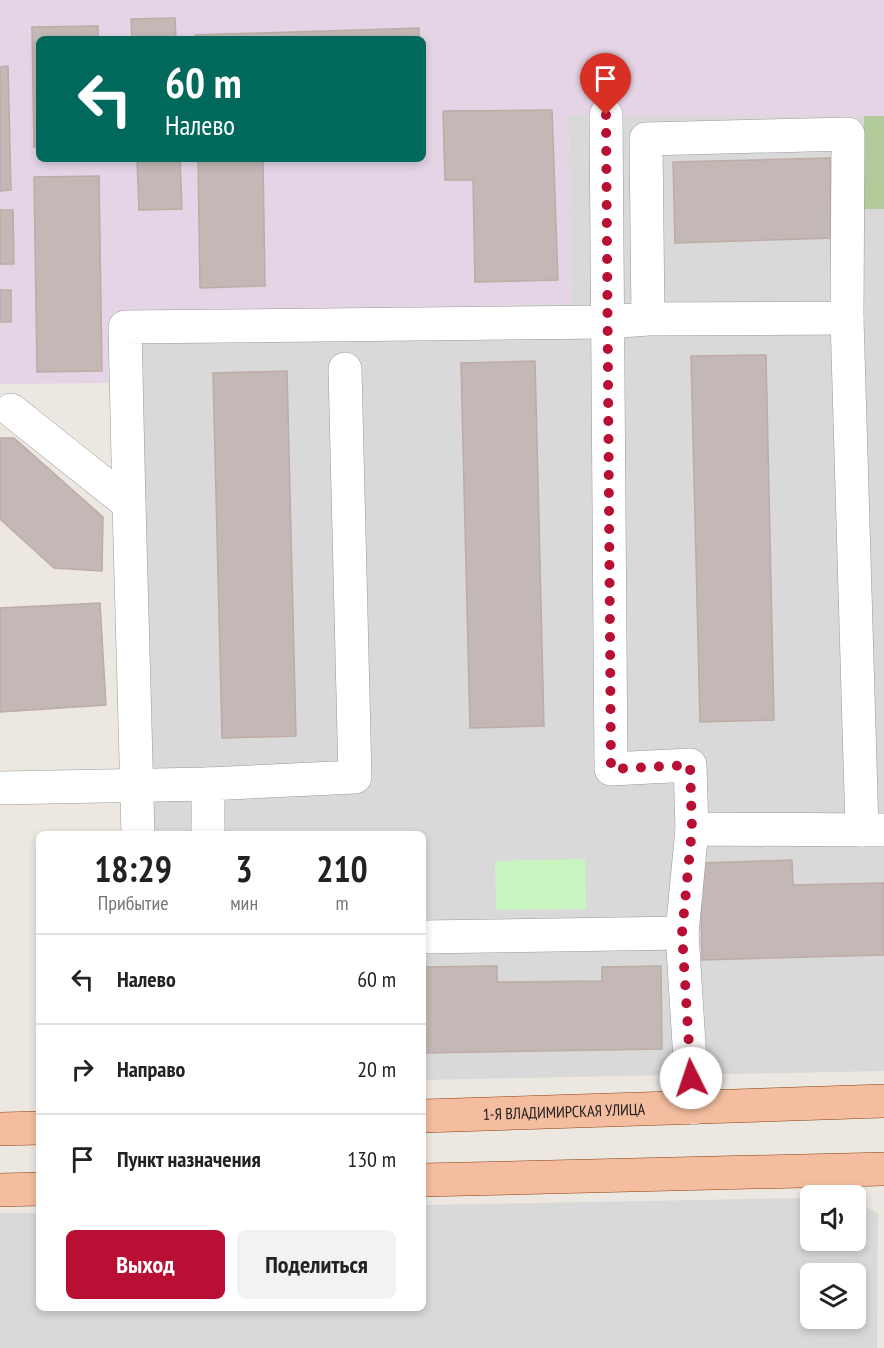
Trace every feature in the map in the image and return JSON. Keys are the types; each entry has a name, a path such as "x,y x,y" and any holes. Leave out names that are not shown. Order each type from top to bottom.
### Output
{"main road":[{"name":"1-Я ВЛАДИМИРСКАЯ УЛИЦА","path":"426,1116 884,1101"},
{"path":"0,1129 36,1128"},
{"path":"426,1180 884,1169"},
{"path":"0,1190 36,1189"}],"lane":[{"path":"606,115 611,769 690,765 692,829 682,933 693,1108"},
{"path":"648,319 646,140 848,134 847,318 873,830 692,829"},
{"path":"138,831 138,783 123,591 129,504 125,327 847,318"},
{"path":"0,788 138,783 208,784 355,777 345,369"},
{"path":"11,410 129,504"},
{"path":"208,784 208,831"},
{"path":"426,936 682,933"}],"shaded area":[{"path":"0,0 884,0 884,116 568,116 572,304 113,313 112,383 0,384"},
{"path":"568,115 884,116 884,1071 426,1080 426,831 125,831 112,313 572,304"},
{"path":"800,1198 800,1251 866,1251 866,1207 878,1213 877,1348 0,1348 0,1213 36,1213 36,1311 426,1311 426,1205"}],"green space":[{"path":"864,116 884,116 884,209 864,209"},
{"path":"585,859 586,909 496,910 495,861"}],"building":[{"path":"175,18 176,36 132,36 131,19"},
{"path":"98,26 98,36 36,36 36,147 34,147 32,27"},
{"path":"419,28 419,36 195,35"},
{"path":"8,66 11,190 0,191 0,67"},
{"path":"552,110 558,280 475,282 473,180 445,180 443,111"},
{"path":"830,158 832,238 675,243 673,162"},
{"path":"137,162 180,162 182,209 139,210"},
{"path":"198,162 263,162 265,286 200,288"},
{"path":"99,176 102,371 37,372 34,177"},
{"path":"0,210 13,210 14,264 0,264"},
{"path":"0,290 11,290 11,322 0,322"},
{"path":"766,355 774,720 700,722 691,356"},
{"path":"535,361 544,726 470,728 461,363"},
{"path":"287,371 296,736 222,738 213,373"},
{"path":"0,438 14,438 103,517 102,571 54,568 0,519"},
{"path":"100,603 106,705 0,712 0,608"},
{"path":"792,860 793,885 884,883 884,955 702,960 700,863"},
{"path":"497,966 497,982 602,981 602,967 661,966 662,1049 426,1053 426,967"}],"route":[{"path":"606,115 611,769 690,765 692,829 682,933 691,1078"}]}
